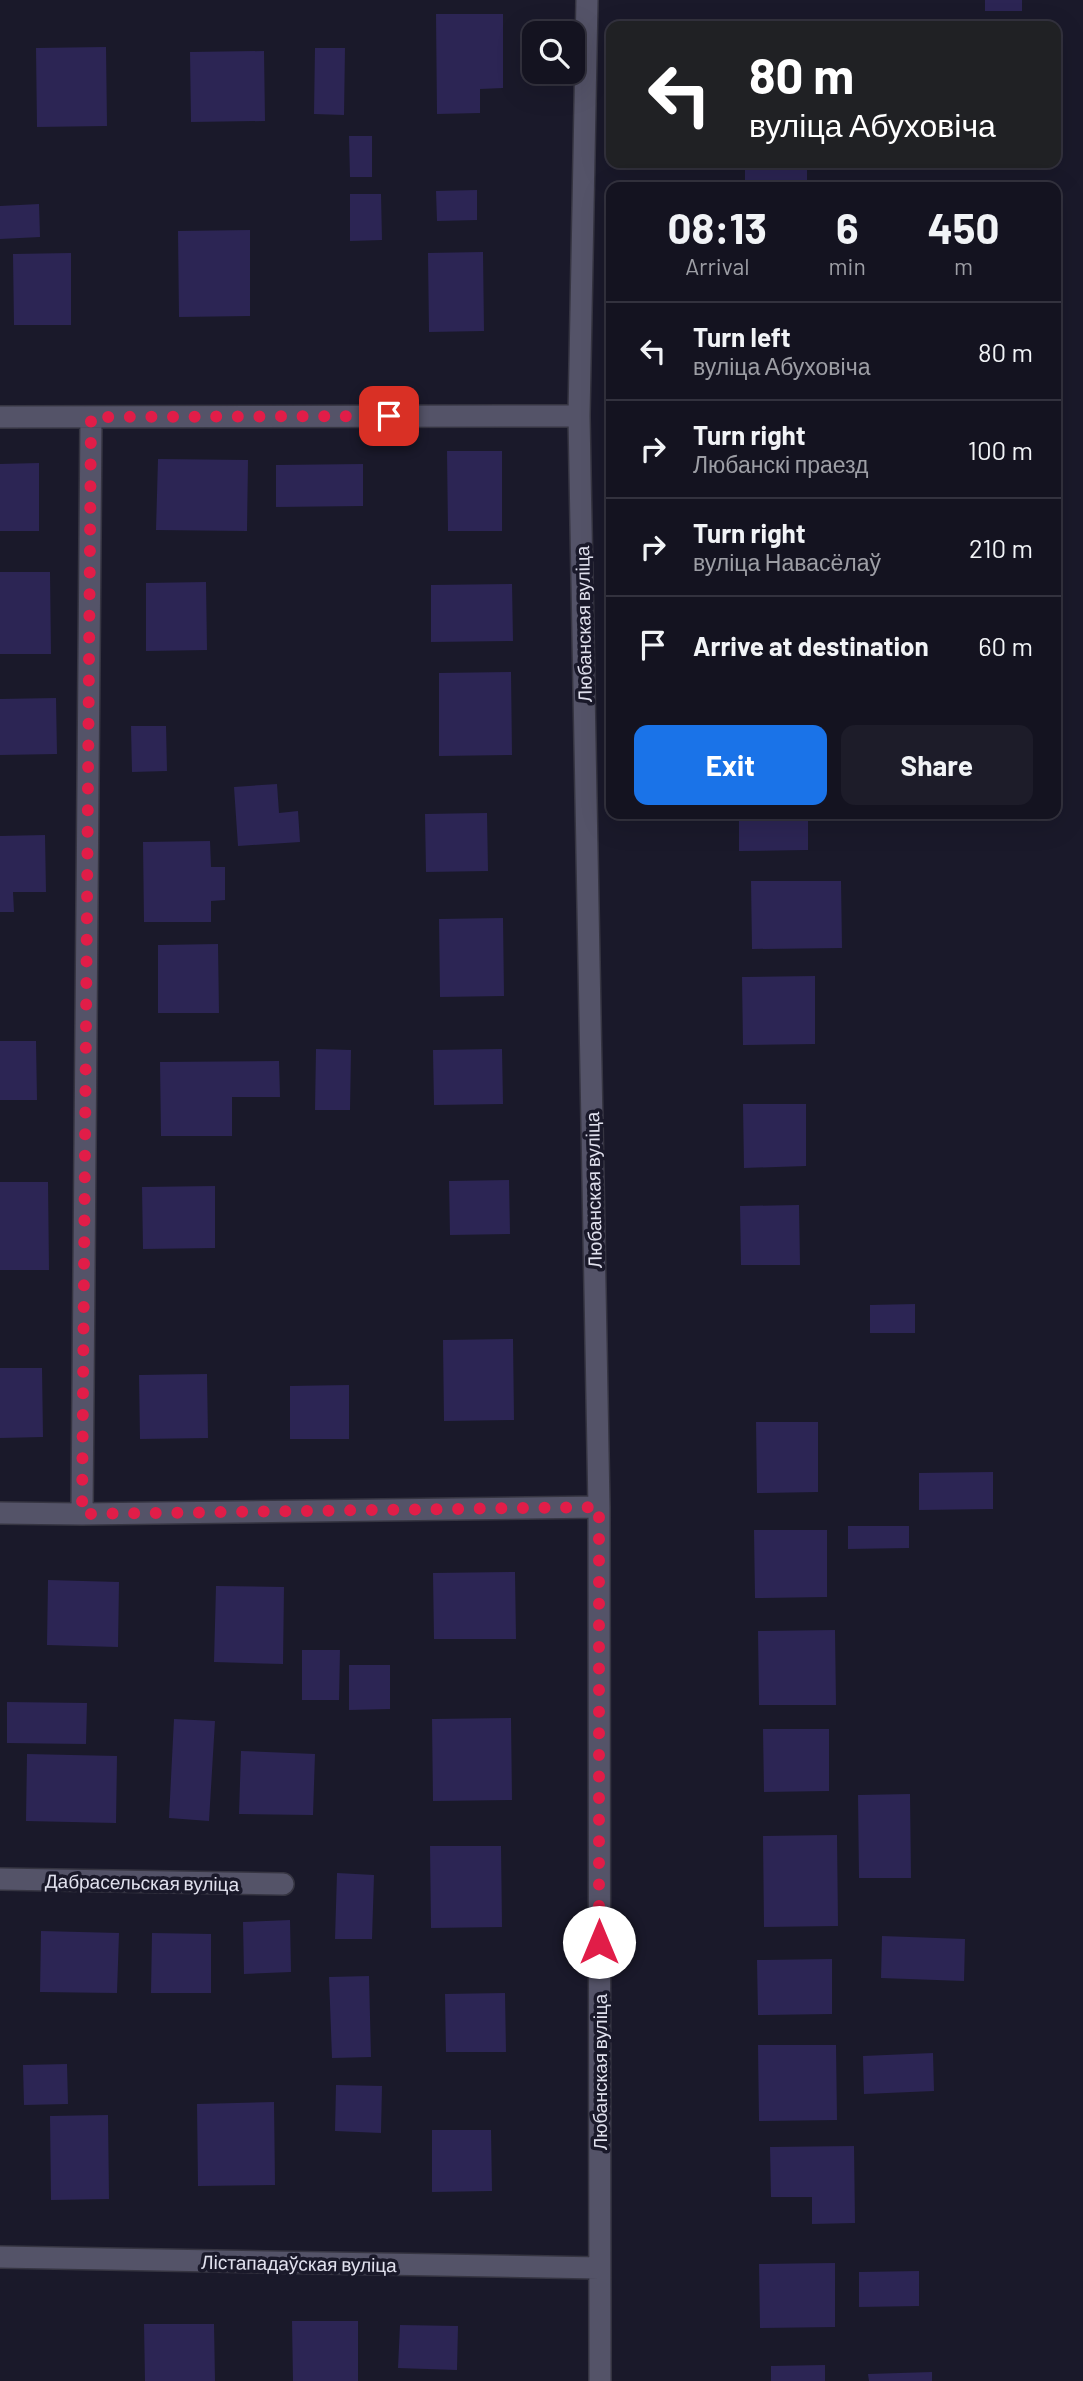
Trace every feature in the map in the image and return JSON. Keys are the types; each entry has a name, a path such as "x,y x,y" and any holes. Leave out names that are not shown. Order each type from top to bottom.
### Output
{"street":[{"name":"Любанская вуліца","path":"587,0 579,416 599,1507 600,2381"},
{"path":"0,417 579,416"},
{"path":"82,1514 91,417"},
{"path":"0,1513 599,1507"},
{"name":"Дабрасельская вуліца","path":"0,1879 284,1884"},
{"name":"Лістападаўская вуліца","path":"0,2257 599,2268"}],"building":[{"path":"985,0 1022,0 1022,11 985,11"},
{"path":"436,14 503,14 503,88 480,89 480,113 437,114"},
{"path":"106,47 107,126 37,127 36,48"},
{"path":"315,48 345,48 344,115 314,114"},
{"path":"264,51 265,121 191,122 190,52"},
{"path":"349,136 372,136 372,177 350,177"},
{"path":"745,168 807,168 807,182 745,182"},
{"path":"477,190 477,220 437,221 436,191"},
{"path":"350,194 381,194 382,240 350,241"},
{"path":"39,204 40,237 0,239 0,206"},
{"path":"250,230 250,316 179,317 178,231"},
{"path":"483,252 484,331 429,332 428,253"},
{"path":"71,253 71,325 14,325 13,254"},
{"path":"447,451 502,451 502,531 448,531"},
{"path":"158,459 248,460 247,531 156,530"},
{"path":"39,463 39,531 0,531 0,464"},
{"path":"363,464 363,506 276,507 276,465"},
{"path":"0,572 50,572 51,654 0,654"},
{"path":"206,582 207,650 146,651 146,583"},
{"path":"512,584 513,641 431,642 431,585"},
{"path":"511,672 512,755 439,756 439,673"},
{"path":"56,698 57,754 0,755 0,699"},
{"path":"131,726 166,726 167,771 132,772"},
{"path":"277,784 279,813 298,811 300,842 238,846 234,787"},
{"path":"487,813 488,871 426,872 425,814"},
{"path":"739,819 808,819 808,850 739,851"},
{"path":"45,835 46,892 13,892 14,912 0,912 0,836"},
{"path":"210,841 211,867 225,867 225,900 211,901 211,922 144,922 143,842"},
{"path":"751,881 841,881 842,948 752,949"},
{"path":"503,918 504,996 440,997 439,919"},
{"path":"218,944 219,1013 158,1013 158,945"},
{"path":"815,976 815,1044 743,1045 742,977"},
{"path":"0,1041 36,1041 37,1100 0,1100"},
{"path":"316,1049 351,1050 350,1110 315,1110"},
{"path":"502,1049 503,1104 434,1105 433,1050"},
{"path":"279,1061 280,1097 232,1097 232,1136 161,1136 160,1062"},
{"path":"743,1104 806,1104 806,1166 744,1168"},
{"path":"509,1180 510,1234 450,1235 449,1181"},
{"path":"0,1182 48,1182 49,1270 0,1270"},
{"path":"215,1186 215,1248 143,1249 142,1187"},
{"path":"799,1205 800,1265 741,1265 740,1206"},
{"path":"915,1304 915,1333 870,1333 870,1305"},
{"path":"513,1339 514,1420 444,1421 443,1340"},
{"path":"0,1368 42,1368 43,1437 0,1438"},
{"path":"207,1374 208,1438 140,1439 139,1375"},
{"path":"349,1385 349,1439 290,1439 290,1386"},
{"path":"756,1422 818,1422 818,1492 757,1493"},
{"path":"993,1472 993,1509 919,1510 919,1473"},
{"path":"848,1526 909,1526 909,1548 848,1549"},
{"path":"754,1530 827,1530 827,1597 755,1598"},
{"path":"515,1572 516,1639 434,1639 433,1573"},
{"path":"48,1580 119,1582 118,1647 47,1645"},
{"path":"216,1586 284,1587 283,1664 214,1662"},
{"path":"835,1630 836,1705 759,1705 758,1631"},
{"path":"302,1650 340,1650 339,1700 302,1700"},
{"path":"349,1665 390,1665 390,1709 349,1710"},
{"path":"7,1702 87,1703 86,1744 7,1743"},
{"path":"511,1718 512,1800 433,1801 432,1719"},
{"path":"174,1719 215,1721 209,1821 169,1818"},
{"path":"763,1729 829,1729 829,1791 764,1792"},
{"path":"241,1751 315,1754 313,1815 239,1814"},
{"path":"27,1754 117,1756 116,1823 26,1821"},
{"path":"910,1794 911,1878 859,1878 858,1795"},
{"path":"837,1835 838,1926 764,1927 763,1836"},
{"path":"430,1846 501,1846 502,1927 431,1928"},
{"path":"337,1873 374,1875 372,1939 335,1939"},
{"path":"290,1920 291,1972 244,1974 243,1922"},
{"path":"41,1931 119,1933 117,1993 40,1992"},
{"path":"152,1933 211,1934 211,1993 151,1993"},
{"path":"882,1936 965,1939 964,1981 881,1978"},
{"path":"832,1959 832,2014 758,2015 757,1960"},
{"path":"369,1976 371,2057 332,2058 329,1977"},
{"path":"505,1993 506,2052 446,2052 445,1994"},
{"path":"758,2045 836,2045 837,2120 759,2121"},
{"path":"933,2053 934,2091 864,2094 863,2056"},
{"path":"67,2064 68,2104 24,2105 23,2065"},
{"path":"336,2085 382,2086 381,2133 335,2131"},
{"path":"274,2102 275,2185 198,2186 197,2104"},
{"path":"108,2115 109,2199 51,2200 50,2116"},
{"path":"432,2130 491,2130 492,2191 432,2192"},
{"path":"854,2146 855,2223 812,2224 812,2197 771,2197 770,2147"},
{"path":"835,2263 835,2327 760,2328 759,2264"},
{"path":"919,2271 919,2306 859,2307 859,2272"},
{"path":"292,2321 358,2321 358,2381 293,2381"},
{"path":"144,2324 214,2324 215,2381 145,2381"},
{"path":"400,2325 458,2326 457,2370 398,2368"},
{"path":"825,2365 825,2381 771,2381 771,2366"},
{"path":"932,2372 932,2381 869,2381 868,2374"}],"route":[{"path":"389,416 91,417 82,1514 599,1507 599,1942"}]}
